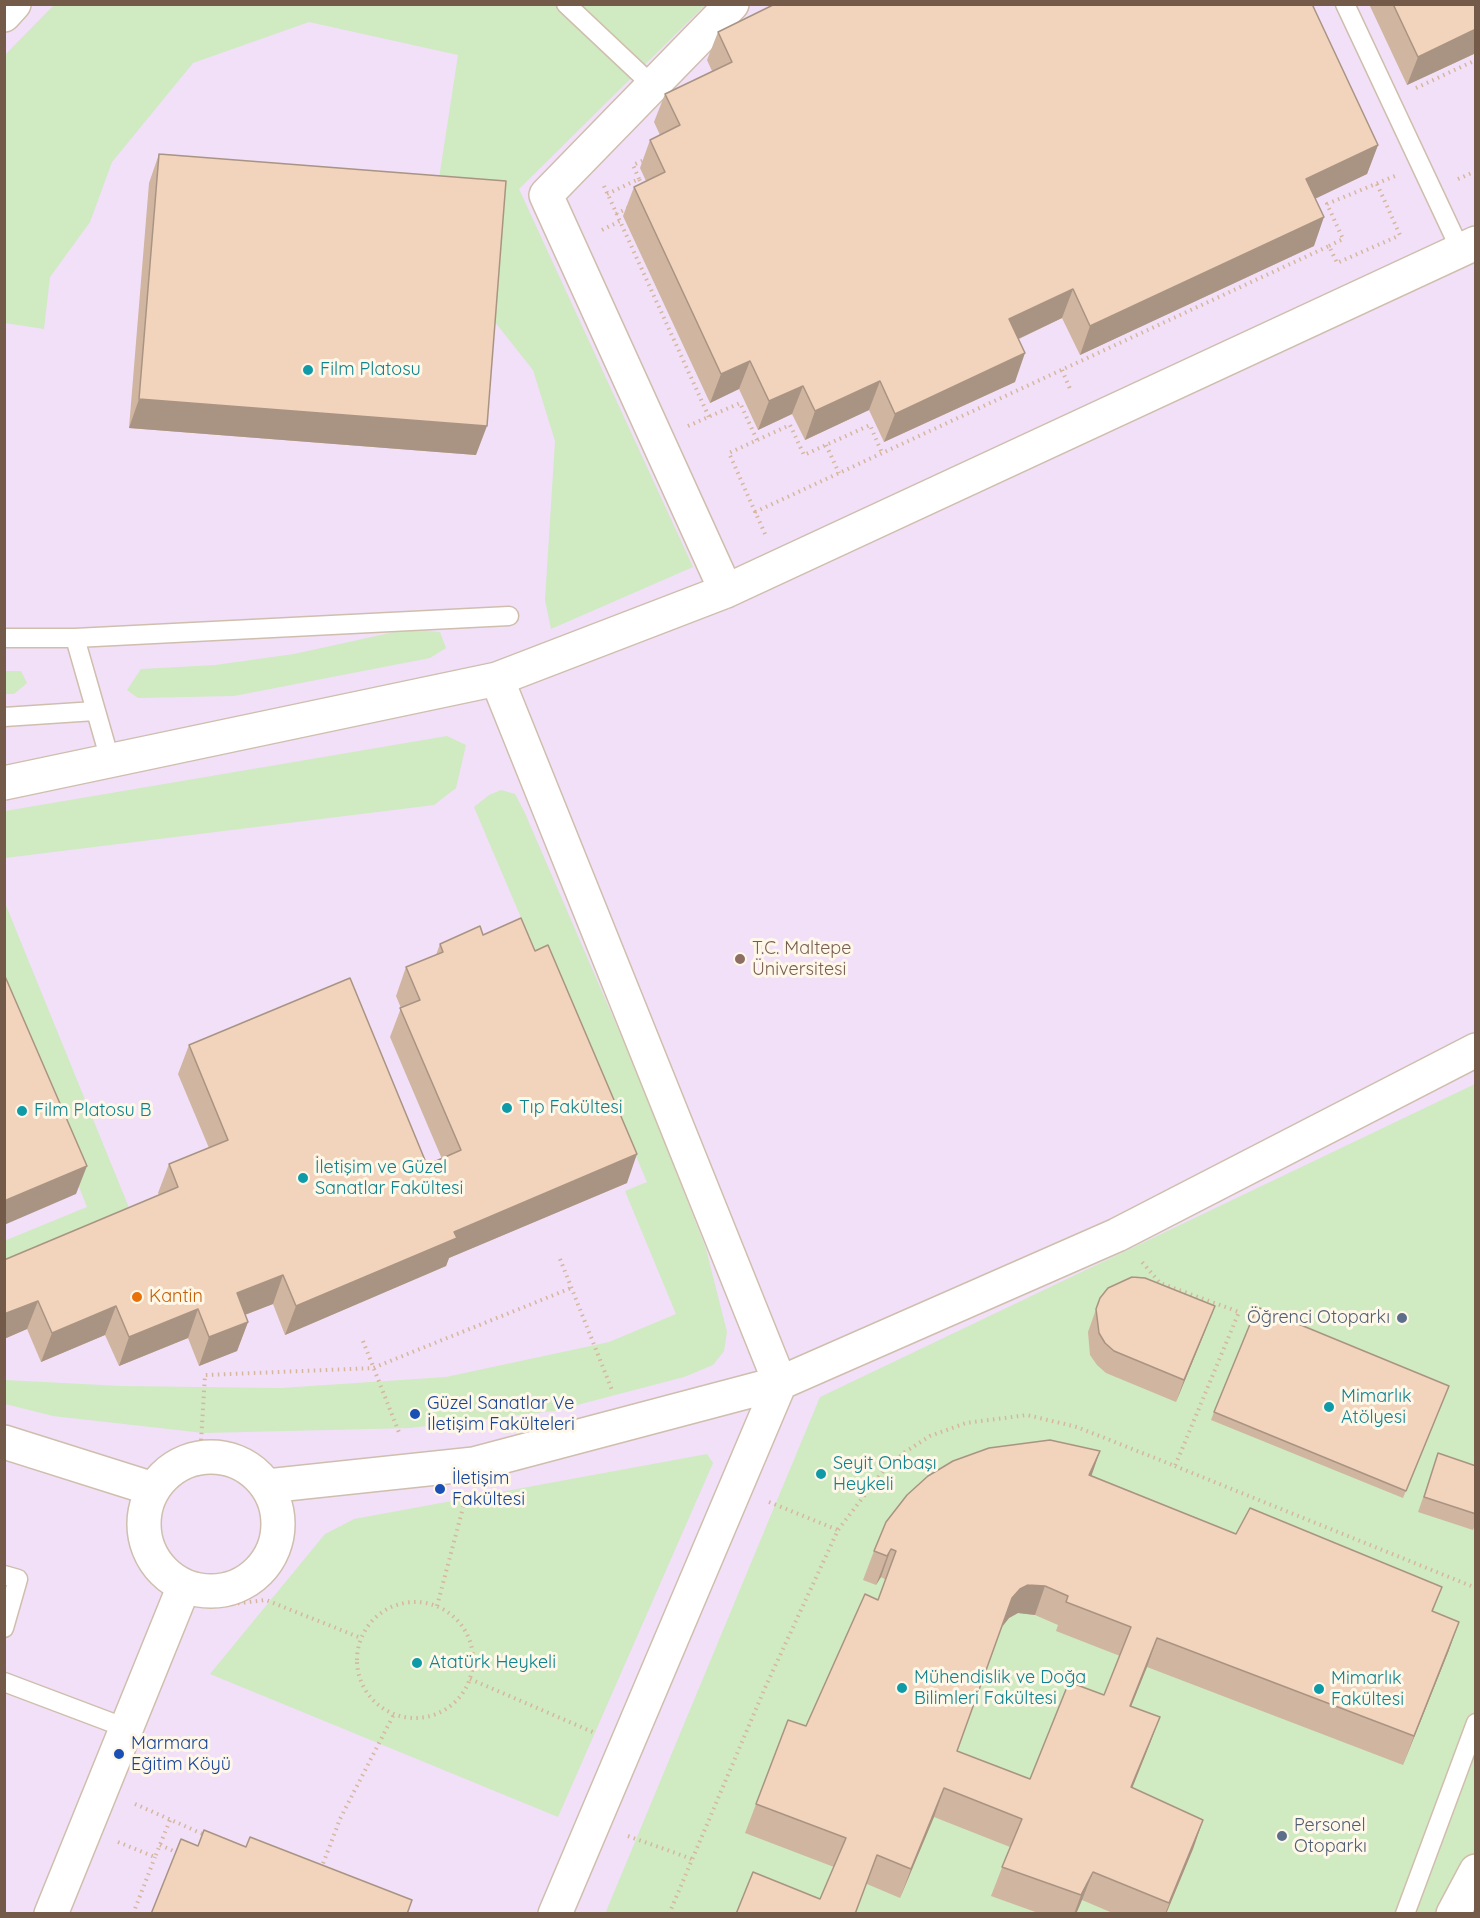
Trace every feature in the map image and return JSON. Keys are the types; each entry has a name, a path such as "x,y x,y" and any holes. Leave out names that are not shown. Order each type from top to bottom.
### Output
{"street":[{"path":"4,15 14,4"},
{"path":"726,591 546,195 732,4"},
{"path":"4,783 497,679 726,591 1468,246"},
{"path":"497,679 780,1383 555,1914"},
{"path":"267,1486 474,1464 780,1383 1117,1235 1476,1050"},
{"path":"4,1442 153,1489"},
{"path":"219,1457 237,1462 254,1472 267,1486 277,1513 276,1542 268,1559 256,1575 240,1585 222,1591 202,1592 179,1598 146,1545 143,1526 145,1507 153,1489 165,1474 181,1463 200,1458 219,1457"},
{"path":"51,1914 179,1598"},
{"path":"1453,1914 1476,1871"}],"lane":[{"path":"566,4 652,85"},
{"path":"1345,4 1444,215 1468,246"},
{"path":"4,638 75,638 508,616"},
{"path":"75,638 110,760"},
{"path":"4,717 95,711"},
{"path":"4,1575 18,1579 4,1628"},
{"path":"4,1682 126,1728"},
{"path":"1405,1914 1476,1724"}],"path":[{"path":"1409,91 1476,60"},
{"path":"588,151 709,417"},
{"path":"755,512 1343,239 1327,204 1421,166"},
{"path":"608,194 639,179 643,189"},
{"path":"1377,184 1400,235"},
{"path":"616,214 637,203"},
{"path":"1329,246 1337,263 1444,215"},
{"path":"657,440 740,403 757,440"},
{"path":"712,560 766,536 729,453 790,425 804,455 870,425 882,453"},
{"path":"826,445 839,473"},
{"path":"1117,1235 1160,1283 1239,1312 1175,1466"},
{"path":"560,1259 625,1424"},
{"path":"200,1458 205,1375 373,1368 571,1288"},
{"path":"363,1341 414,1470"},
{"path":"669,1914 764,1690 838,1530 883,1471 905,1452 930,1436 966,1423 1027,1416 1046,1418 1077,1427 1476,1588"},
{"path":"437,1606 474,1464"},
{"path":"735,1488 838,1530"},
{"path":"179,1598 266,1600 361,1638"},
{"path":"420,1602 437,1606 452,1615 464,1628 471,1644 473,1661 470,1679 461,1695 448,1708 422,1717 394,1714 379,1705 366,1691 359,1675 357,1656 361,1638 371,1623 385,1611 401,1604 420,1602"},
{"path":"470,1679 626,1747"},
{"path":"319,1873 340,1819 394,1714"},
{"path":"102,1789 207,1836"},
{"path":"133,1914 170,1820"},
{"path":"593,1823 692,1858"},
{"path":"85,1829 155,1857"},
{"path":"160,1845 188,1857"}],"shaded area":[{"name":"T.C. Maltepe Üniversitesi","path":"5,5 1475,5 1475,1913 5,1913"}],"green space":[{"path":"54,5 705,5 519,189 693,567 551,629 545,600 555,441 533,370 487,312 436,198 458,55 309,22 193,63 112,162 90,222 50,277 44,329 5,323 4,56"},
{"path":"408,629 440,632 446,648 430,658 234,696 138,698 127,690 141,669 215,665 294,654"},
{"path":"5,671 21,671 27,683 14,694 5,694"},
{"path":"447,736 466,745 456,788 434,805 5,858 5,811"},
{"path":"501,790 515,794 524,811 641,1082 706,1249 727,1332 724,1351 713,1365 684,1377 554,1411 410,1428 204,1433 53,1416 5,1404 5,1380 121,1386 281,1388 446,1377 609,1342 676,1314 625,1191 647,1182 551,955 539,960 474,807 489,795"},
{"path":"5,903 134,1220 5,1274 4,1241 87,1207 5,1002"},
{"path":"1475,1084 1475,1848 1472,1858 1434,1913 605,1914 820,1397"},
{"path":"707,1454 713,1463 558,1817 210,1674 325,1534 354,1519"}],"building":[{"path":"775,4 1312,4 1378,145 1306,179 1324,217 1090,326 1073,289 1009,319 1025,353 895,414 880,381 815,411 803,386 769,401 750,361 721,374 634,187 665,172 650,140 680,125 665,94 732,62 718,32"},
{"path":"1393,4 1476,4 1476,29 1418,57"},
{"name":"Film Platosu","path":"159,154 506,181 487,426 139,399"},
{"path":"521,918 535,951 548,945 637,1154 454,1232 457,1238 296,1306 283,1275 237,1293 248,1322 209,1337 198,1309 129,1337 116,1306 52,1333 38,1301 4,1314 4,1260 178,1187 169,1164 228,1140 189,1045 350,978 427,1165 461,1150 400,1008 420,1000 406,967 443,952 440,944 480,926 483,935"},
{"path":"4,974 87,1166 4,1201"},
{"path":"1132,1277 1145,1278 1215,1306 1184,1380 1114,1351 1099,1333 1096,1309 1100,1298 1108,1288"},
{"name":"Mimarlık Atölyesi","path":"1257,1307 1449,1386 1406,1491 1214,1412"},
{"path":"1050,1440 1100,1451 1089,1475 1236,1534 1250,1508 1442,1587 1432,1611 1459,1622 1414,1736 1157,1638 1130,1706 1160,1717 1131,1787 1203,1820 1169,1903 1093,1872 1081,1895 1002,1867 1022,1819 944,1788 911,1869 877,1855 855,1914 736,1914 753,1872 820,1899 846,1838 756,1804 788,1720 806,1726 865,1594 878,1600 896,1551 891,1549 887,1556 874,1551 886,1522 907,1495 928,1476 953,1461 989,1448","holes":["1028,1585 1045,1586 1068,1596 1066,1602 1131,1627 1104,1695 1069,1682 1030,1779 957,1751 1012,1598 1020,1589"]},
{"path":"1438,1453 1476,1466 1476,1514 1424,1497"},
{"path":"204,1830 246,1847 250,1837 412,1900 407,1914 151,1914 181,1839 198,1846"}],"place":[{"name":"Film Platosu","path":"308,370"},
{"name":"T.C. Maltepe Üniversitesi","path":"740,959"},
{"name":"Tıp Fakültesi","path":"507,1108"},
{"name":"Film Platosu B","path":"22,1111"},
{"name":"İletişim ve Güzel Sanatlar Fakültesi","path":"303,1178"},
{"name":"Kantin","path":"137,1297"},
{"name":"Öğrenci Otoparkı","path":"1402,1318"},
{"name":"Mimarlık Atölyesi","path":"1329,1407"},
{"name":"Güzel Sanatlar Ve İletişim Fakülteleri","path":"415,1414"},
{"name":"Seyit Onbaşı Heykeli","path":"821,1474"},
{"name":"İletişim Fakültesi","path":"440,1489"},
{"name":"Atatürk Heykeli","path":"417,1663"},
{"name":"Mühendislik ve Doğa Bilimleri Fakültesi","path":"902,1688"},
{"name":"Mimarlık Fakültesi","path":"1319,1689"},
{"name":"Marmara Eğitim Köyü","path":"119,1754"},
{"name":"Personel Otoparkı","path":"1282,1836"}]}
